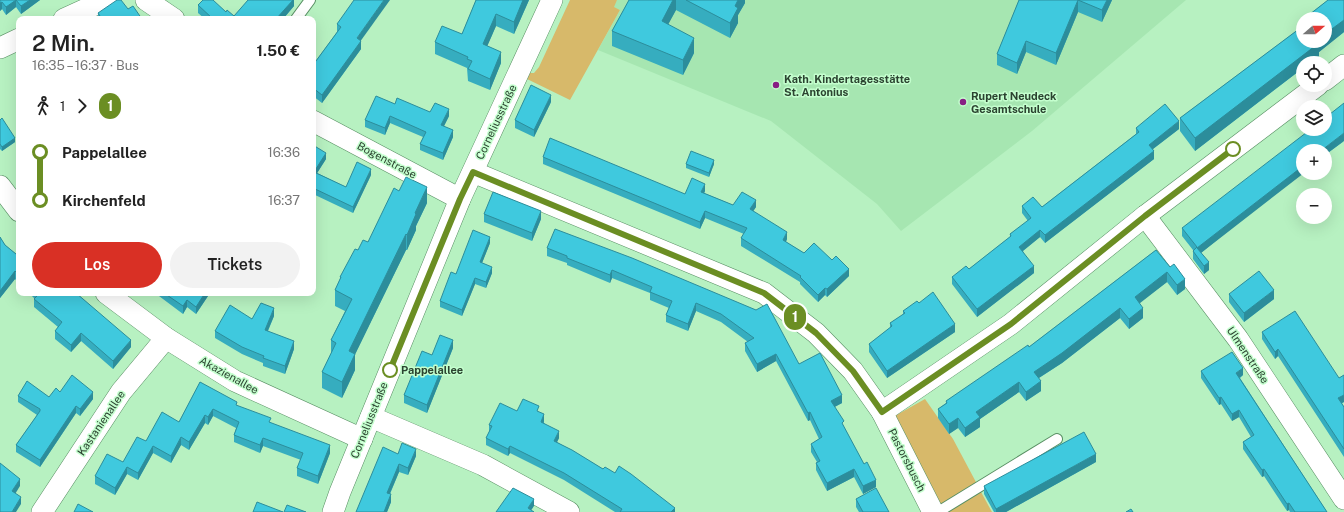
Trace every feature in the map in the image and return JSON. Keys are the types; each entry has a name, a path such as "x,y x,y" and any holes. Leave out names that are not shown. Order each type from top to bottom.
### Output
{"street":[{"path":"71,16 106,0"},
{"path":"146,0 170,16"},
{"name":"Corneliusstraße","path":"333,512 460,199 552,0"},
{"path":"0,48 16,40"},
{"path":"1332,74 1344,65"},
{"path":"882,412 1011,324 1145,216 1309,92"},
{"name":"Bogenstraße","path":"316,123 460,199"},
{"name":"Pastorsbusch","path":"473,172 764,293 816,333 853,371 882,412 933,512"},
{"path":"0,186 16,207"},
{"name":"Ulmenstraße","path":"1145,216 1238,339 1344,499"},
{"name":"Akazienallee","path":"110,296 166,338 235,381 362,439"},
{"name":"Kastanienallee","path":"42,512 121,392 166,338"},
{"path":"371,417 484,465 569,512"}],"lane":[{"path":"298,16 310,0"},
{"path":"938,512 1057,439"}],"shaded area":[{"path":"570,0 617,0 614,7 620,10 570,100 527,79 530,73 534,73 539,67"},
{"name":"Rupert Neudeck Gesamtschule","path":"617,0 1186,0 1032,131 901,231 877,204 771,121 598,50 620,10 613,7"},
{"path":"925,399 953,439 977,484 938,506 893,417"},
{"path":"981,492 992,512 946,512"}],"building":[{"path":"0,0 16,0 6,7 2,2 0,3"},
{"path":"16,0 30,0 21,6"},
{"path":"117,0 121,0 128,9 133,6 140,16 100,16 98,13"},
{"path":"203,0 213,0 226,12 227,10 234,16 210,16 198,5"},
{"path":"248,0 293,0 279,16 234,16"},
{"path":"354,0 384,0 357,38 361,41 322,95 316,90 316,61 341,27 337,24"},
{"path":"476,0 523,0 514,22 496,14 483,44 501,52 490,79 468,69 472,61 467,59 468,57 435,42 442,26 462,34"},
{"path":"629,0 673,0 662,21 694,38 683,60 612,31"},
{"path":"686,0 738,0 735,6 738,8 730,23"},
{"path":"1019,0 1078,0 1056,53 1026,41 1017,63 997,54"},
{"path":"1078,0 1107,0 1102,10"},
{"path":"1328,0 1344,0 1344,20 1332,29 1332,12 1313,12"},
{"path":"1296,31 1296,48 1312,48 1302,56 1296,56 1296,61 1195,138 1180,118"},
{"path":"531,85 551,95 534,130 515,120"},
{"path":"376,96 395,104 397,98 430,112 435,103 449,109 441,125 453,130 443,153 420,144 426,132 390,116 385,128 365,120"},
{"path":"1344,103 1344,133 1330,144 1296,144 1296,171 1197,248 1209,262 1204,266 1193,251 1197,247 1182,228 1302,136 1332,136 1332,112"},
{"path":"1165,104 1179,121 1149,145 1154,151 1045,235 1040,230 1019,247 1034,266 977,309 952,277 966,266 969,269 1031,218 1022,206 1033,197 1042,207 1139,132 1136,128"},
{"path":"2,118 15,138 2,147 0,144 0,120"},
{"path":"550,138 685,194 692,178 705,184 701,192 733,205 742,192 756,200 750,209 787,232 783,240 804,253 814,243 832,260 836,256 849,269 818,295 800,277 801,276 741,238 747,228 705,211 700,222 543,157"},
{"path":"316,147 326,153 316,169"},
{"path":"691,151 714,160 709,173 686,164"},
{"path":"357,162 371,169 353,207 316,189 316,173 346,187"},
{"path":"406,177 427,187 407,235 406,234 349,351 355,354 342,382 322,372 336,343 331,340 352,299 335,290 340,277 355,249 358,250 363,240 368,242 394,188 399,191"},
{"path":"493,192 541,211 532,233 484,214"},
{"path":"555,229 632,258 756,310 767,304 799,364 820,353 842,395 831,401 844,421 842,423 864,464 867,462 876,480 863,486 854,469 827,483 816,463 820,461 811,444 822,437 810,412 808,413 776,354 757,364 745,343 754,338 721,314 696,303 688,324 666,315 672,301 650,292 652,287 612,270 610,275 567,258 567,256 547,248"},
{"path":"473,230 490,237 480,262 492,267 486,282 475,278 462,310 440,301 451,272 456,274"},
{"path":"0,237 5,245 16,254 16,272 15,271 0,291"},
{"path":"1156,250 1170,267 1174,264 1185,279 1177,285 1167,272 1135,297 1143,308 1129,319 1120,308 1062,353 1034,372 1041,381 1026,392 1019,382 976,412 980,417 965,428 958,418 949,424 938,409 947,403 946,401 1028,345 1029,347"},
{"path":"1259,271 1274,290 1244,313 1229,294"},
{"path":"933,292 955,324 887,371 869,344 892,326 890,323 905,313 903,311 917,301 919,303"},
{"path":"37,296 80,296 131,340 113,361 81,333 71,345 55,331 62,322 34,299"},
{"path":"168,296 203,296 196,307 187,300 183,306"},
{"path":"261,303 274,308 265,330 294,341 285,366 263,358 264,356 242,347 215,331 230,305 252,319"},
{"path":"1295,311 1339,378 1344,375 1344,395 1338,398 1344,407 1344,449 1278,349 1275,352 1262,332"},
{"path":"440,335 453,340 427,405 404,395 422,351 432,355"},
{"path":"1232,352 1243,368 1236,373 1327,512 1295,512 1289,503 1287,504 1264,469 1262,470 1243,442 1254,435 1239,410 1232,414 1201,371"},
{"path":"72,375 93,392 80,409 76,406 40,460 16,445 40,411 40,409 18,396 27,381 49,397 56,388 60,392"},
{"path":"200,382 237,402 236,405 271,418 269,422 330,445 318,476 297,468 303,453 263,438 260,445 234,435 239,422 213,409 208,417 205,415 189,442 181,437 171,456 153,446 138,473 127,467 115,488 95,476 107,454 123,462 137,437 146,441 162,412 179,422"},
{"path":"523,399 539,406 537,411 544,414 541,422 559,431 554,441 603,469 605,467 615,473 619,466 675,508 671,512 620,512 622,509 564,473 510,446 508,449 486,438 492,426 489,425 500,403 517,411"},
{"path":"1084,432 1096,454 996,509 984,486"},
{"path":"402,443 416,449 408,468 399,464 387,493 391,494 384,512 356,512 383,447 398,454"},
{"path":"0,463 20,479 12,491 21,497 12,512 0,512"},
{"path":"513,488 534,499 528,508 534,512 496,512"},
{"path":"876,488 889,512 863,512 856,499"},
{"path":"257,502 283,512 253,512"},
{"path":"78,504 93,512 74,512"},
{"path":"287,505 306,512 284,512"},
{"path":"1131,509 1133,512 1126,512"}],"bus line":[{"name":"1","path":"390,370 460,199 473,172 764,293 816,333 853,371 882,412 1011,324 1145,216 1233,149"}],"place":[{"name":"Kath. Kindertagesstätte St. Antonius","path":"776,85"},
{"name":"Rupert Neudeck Gesamtschule","path":"963,102"},
{"name":"Pappelallee","path":"390,370"}]}
